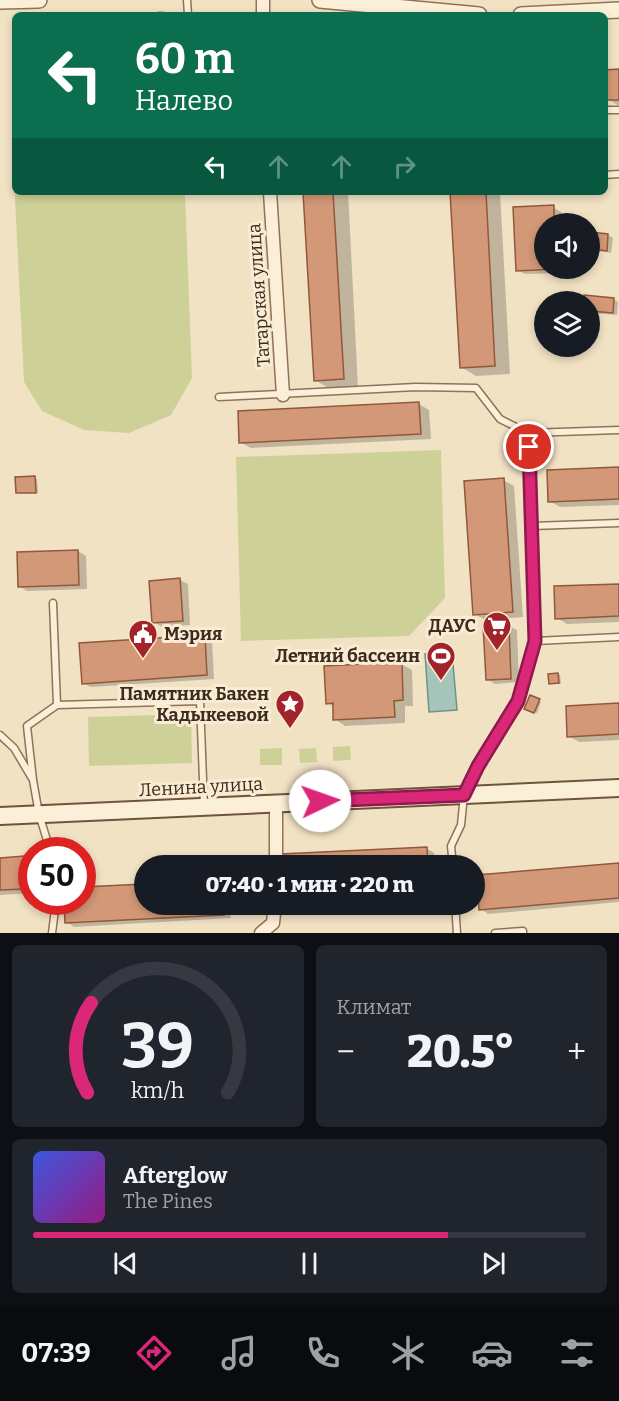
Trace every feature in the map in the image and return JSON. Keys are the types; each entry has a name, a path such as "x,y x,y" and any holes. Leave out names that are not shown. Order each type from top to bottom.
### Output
{"main road":[{"name":"Ленина улица","path":"0,816 619,788"}],"street":[{"path":"0,1 39,0"},
{"path":"320,0 447,12"},
{"path":"540,12 559,9 619,10"},
{"name":"Татарская улица","path":"270,195 283,395"},
{"path":"276,803 276,855"},
{"path":"261,933 273,922 273,915"}],"lane":[{"path":"219,397 416,387 476,388 500,419 528,433 619,430"},
{"path":"452,855 451,846 461,825 464,795 478,766 518,701 535,641 528,433"},
{"path":"532,526 619,523"},
{"path":"53,603 57,705"},
{"path":"535,641 619,637"},
{"path":"46,837 33,780 27,726 57,705 200,701 204,807"},
{"path":"0,735 14,748 33,780"},
{"path":"51,933 54,915"},
{"path":"456,915 457,933"},
{"path":"495,933 523,933"}],"green space":[{"path":"15,195 185,195 192,378 171,415 129,433 84,430 42,411 24,382"},
{"path":"441,450 445,598 409,636 241,641 236,457"},
{"path":"191,714 192,763 89,766 88,717"},
{"path":"350,746 351,760 333,761 333,747"},
{"path":"282,748 282,765 260,765 260,749"},
{"path":"316,748 317,762 300,763 299,749"}],"water":[{"name":"Летний бассеин","path":"452,652 457,710 429,712 425,654"}],"building":[{"path":"619,69 619,100 608,100 608,70"},
{"path":"303,195 333,195 344,379 314,381"},
{"path":"450,195 486,195 495,366 460,368"},
{"path":"554,205 554,213 534,213 534,270 516,271 513,207"},
{"path":"600,233 608,234 607,251 600,250"},
{"path":"600,297 614,298 613,313 600,312"},
{"path":"419,402 421,434 239,443 238,411"},
{"path":"619,467 619,499 548,502 547,470"},
{"path":"35,476 36,493 16,493 15,477"},
{"path":"504,478 513,612 473,615 464,481"},
{"path":"78,550 79,585 18,587 17,552"},
{"path":"180,578 183,621 152,623 149,581"},
{"path":"619,584 619,616 555,619 554,586"},
{"name":"ДАУС","path":"509,624 511,679 486,680 483,625"},
{"name":"Мэрия","path":"205,635 207,675 82,684 79,643"},
{"path":"402,662 403,700 394,701 395,717 333,720 333,703 326,704 324,666"},
{"path":"558,673 559,683 549,684 548,674"},
{"path":"530,695 540,699 534,713 524,709"},
{"path":"619,703 619,734 567,737 566,706"},
{"path":"427,847 427,855 281,855"},
{"path":"18,856 18,889 0,890 0,858"},
{"path":"619,863 619,898 485,909 485,874"},
{"path":"134,884 134,915 224,915 65,923 65,915 96,915 96,886"}],"place":[{"name":"ДАУС","path":"497,652"},
{"name":"Мэрия","path":"143,660"},
{"name":"Летний бассеин","path":"441,682"},
{"name":"Памятник Бакен Кадыкеевой","path":"290,730"}],"route":[{"path":"320,801 464,795 478,766 518,701 535,641 529,447"}]}
